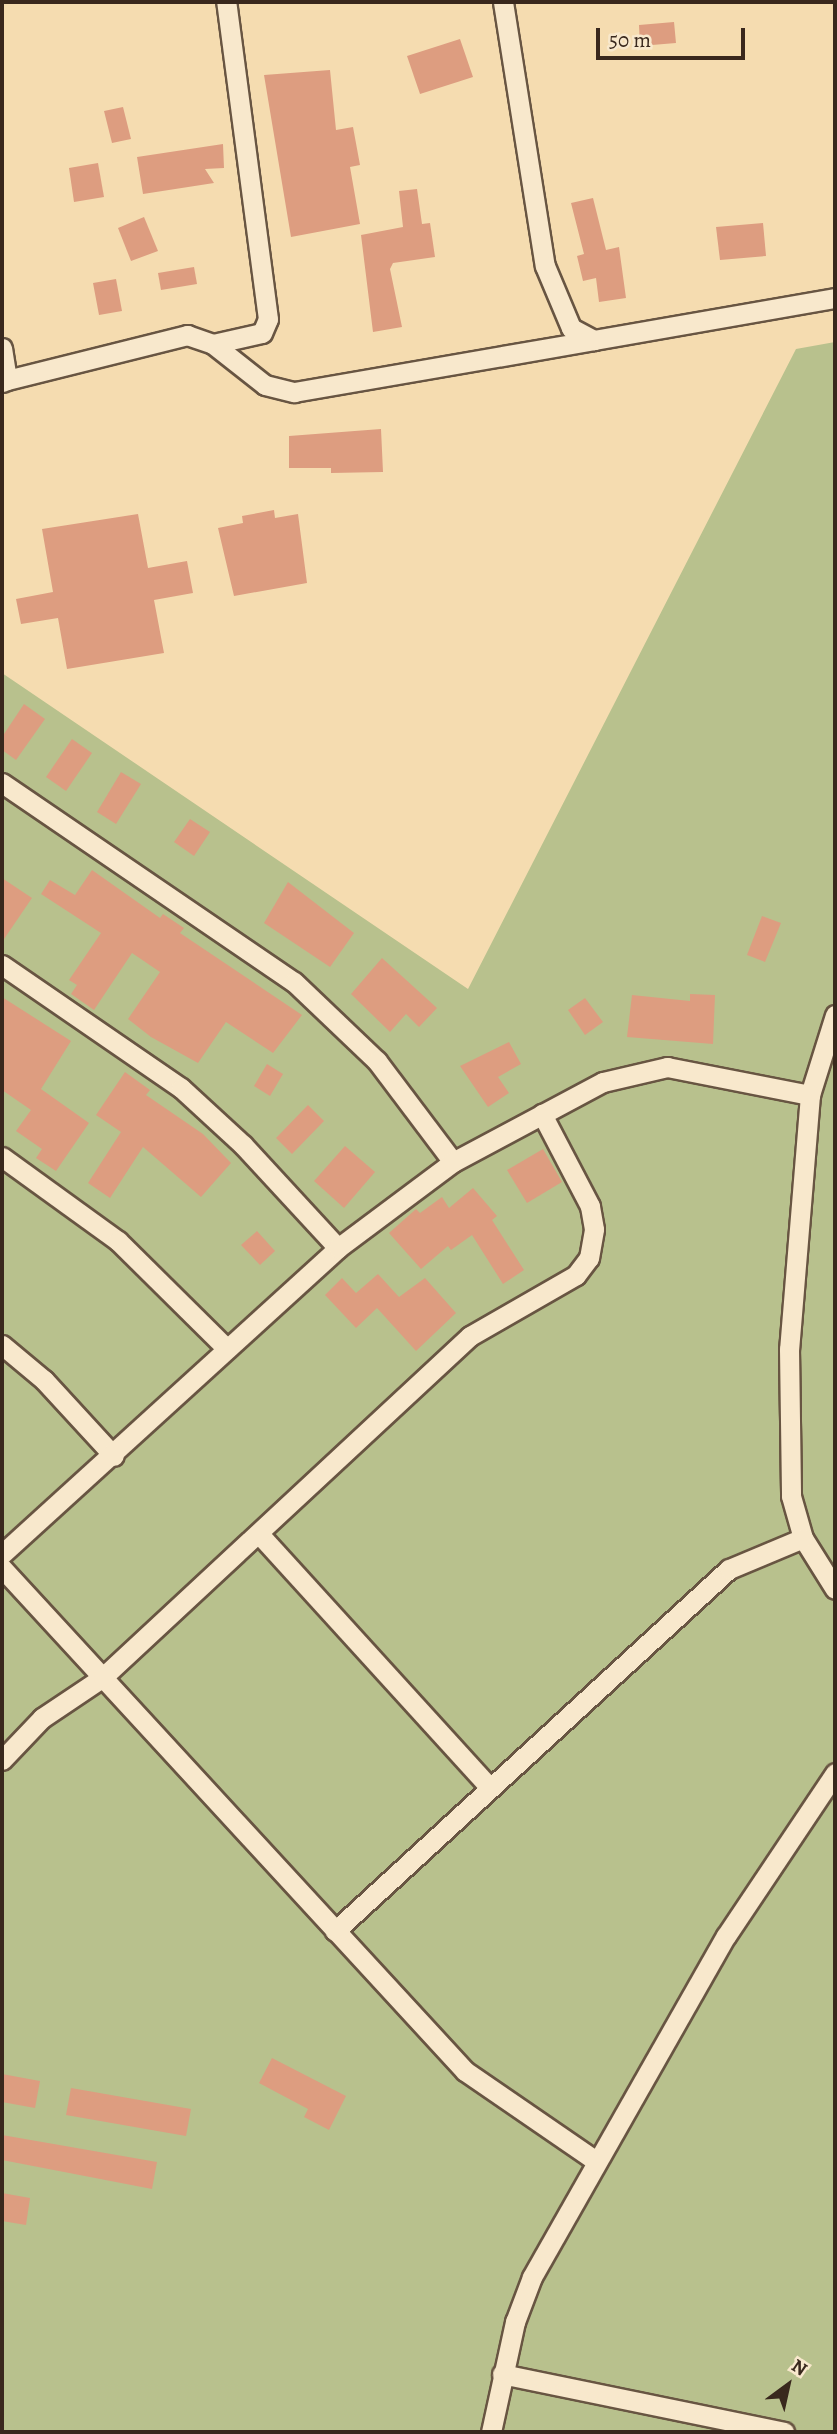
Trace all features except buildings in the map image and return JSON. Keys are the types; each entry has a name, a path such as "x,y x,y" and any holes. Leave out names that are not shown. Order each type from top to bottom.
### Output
{"street":[{"path":"213,344 261,334 268,319 226,2"},
{"path":"503,2 545,266 571,328 594,340"},
{"path":"2,348 4,381 187,335 213,344 265,385 294,392 835,298"},
{"path":"2,783 294,982 377,1061 453,1162"},
{"path":"2,965 181,1088 243,1145 338,1248"},
{"path":"835,1016 810,1095 789,1349 791,1496 803,1538 835,1589"},
{"path":"2,1554 114,1456 338,1248 453,1162 603,1082 667,1067 810,1095"},
{"path":"2,1760 42,1718 103,1676 470,1336 576,1275 589,1258 594,1229 590,1206 542,1114"},
{"path":"2,1157 118,1241 227,1349"},
{"path":"2,1345 44,1380 114,1456"},
{"path":"259,1534 489,1787"},
{"path":"335,1931 729,1569 803,1538"},
{"path":"2,1568 465,2071 596,2161"},
{"path":"491,2432 502,2374 532,2277 726,1936 835,1773"},
{"path":"502,2374 784,2432"}],"green space":[{"path":"835,342 835,2432 2,2432 2,673 468,989 796,349"}]}
